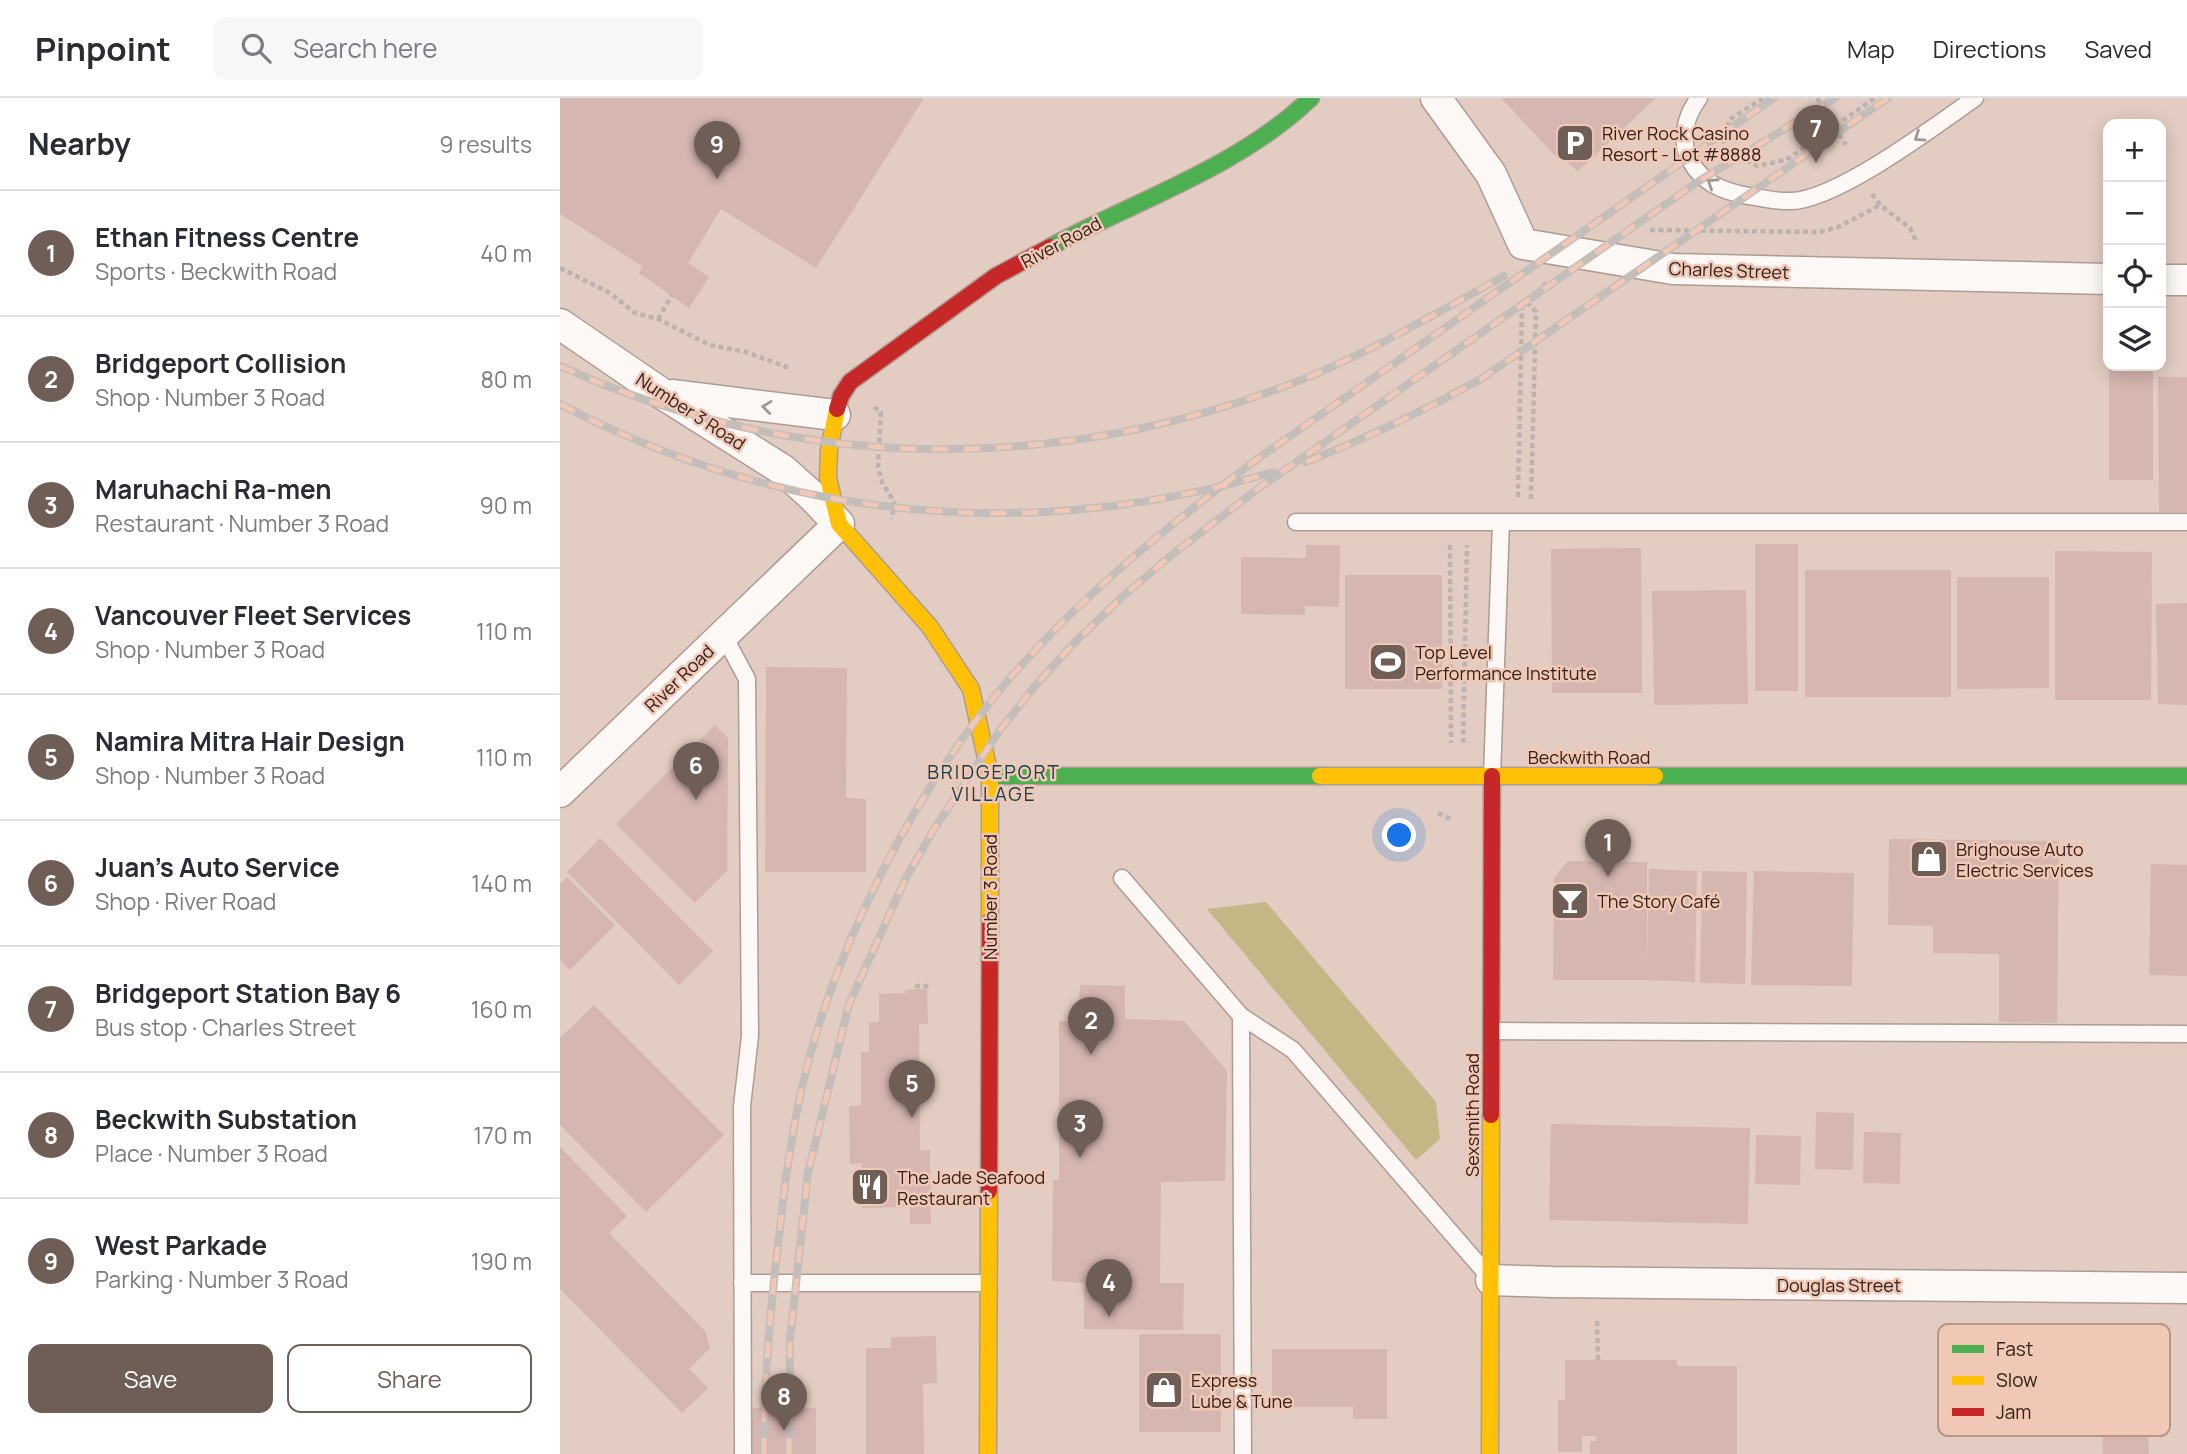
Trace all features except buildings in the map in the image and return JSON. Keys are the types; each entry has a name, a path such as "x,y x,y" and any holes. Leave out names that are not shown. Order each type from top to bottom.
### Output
{"street":[{"name":"River Road","path":"560,792 839,524 828,478 835,415 841,396 850,382 996,276 1076,233 1217,164 1291,117 1311,98"},
{"name":"Charles Street","path":"1436,98 1491,174 1522,244 1673,269 2103,279"},
{"path":"2166,280 2187,280"},
{"name":"Number 3 Road","path":"560,324 783,470 839,524 930,627 971,689 990,776 988,1454"},
{"path":"662,393 835,415"},
{"name":"Beckwith Road","path":"990,776 2187,776"},
{"name":"Sexsmith Road","path":"1490,1454 1493,776"},
{"name":"Douglas Street","path":"1491,1280 1565,1283 2187,1287"}],"lane":[{"path":"1699,98 1686,124 1685,149 1692,164 1706,181 1725,191 1791,201 1814,197 1861,173 1975,98"},
{"path":"1296,522 2187,522"},
{"path":"1493,776 1501,522"},
{"path":"724,636 747,679 750,1036 742,1106 743,1454"},
{"path":"1122,878 1241,1016 1293,1050 1491,1280"},
{"path":"1241,1016 1242,1454"},
{"path":"1492,1031 2187,1034"},
{"path":"742,1283 988,1283"}],"path":[{"path":"1763,98 1729,120 1724,143 1729,152 1757,166 1786,160 1875,98"},
{"path":"1817,98 1846,145"},
{"path":"1868,187 1880,205 1910,228 1932,276"},
{"path":"1637,230 1820,232 1838,227 1880,205"},
{"path":"560,268 610,293 635,313 658,319 710,345 746,352 789,368"},
{"path":"658,319 672,295"},
{"path":"1507,502 1518,498 1525,302 1536,312 1531,502"},
{"path":"870,404 881,412 878,467 882,482 894,502 892,519"},
{"path":"1450,522 1451,752"},
{"path":"1461,754 1464,738 1468,522"},
{"path":"915,986 931,986"},
{"path":"1597,1321 1598,1360"}],"shaded area":[{"path":"1266,902 1436,1102 1440,1139 1416,1160 1207,909"}],"railway":[{"path":"764,1454 768,1346 783,1200 798,1106 817,1033 835,978 883,870 911,818 975,722 1010,678 1068,617 1098,588 1193,508 1260,457 1774,98"},
{"path":"789,1454 790,1339 808,1173 849,1004 905,880 934,829 1000,730 1073,644 1121,598 1169,557 1259,488 1699,181 1835,98"},
{"path":"1306,462 1395,424 1481,379 1888,98"},
{"path":"560,366 650,401 741,427 833,443 926,449 1020,446 1113,434 1205,412 1296,382 1376,346 1504,276"},
{"path":"560,404 645,443 731,474 820,496 910,509 1000,513 1092,508 1183,495 1273,472"}],"traffic: fast":[{"path":"1050,247 1220,163 1283,122 1311,98"},
{"path":"990,776 1320,776"},
{"path":"1655,776 2187,776"}],"traffic: slow":[{"path":"837,409 829,450 828,478 839,524 930,627 971,689 990,776 990,920"},
{"path":"1320,776 1655,776"},
{"path":"1490,1454 1491,1115"},
{"path":"988,1454 989,1191"}],"traffic: jam":[{"path":"837,409 850,382 996,276 1050,247"},
{"path":"1491,1115 1492,776"},
{"path":"989,1191 990,920"}],"place":[{"name":"River Rock Casino Resort - Lot #8888","path":"1575,143"},
{"name":"Bridgeport Station Bay 6","path":"1816,163"},
{"name":"West Parkade","path":"717,179"},
{"name":"Top Level Performance Institute","path":"1388,662"},
{"name":"Juan's Auto Service","path":"696,800"},
{"name":"Brighouse Auto Electric Services","path":"1929,859"},
{"name":"Ethan Fitness Centre","path":"1608,877"},
{"name":"The Story Café","path":"1570,901"},
{"name":"Bridgeport Collision","path":"1091,1055"},
{"name":"Namira Mitra Hair Design","path":"912,1118"},
{"name":"Maruhachi Ra-men","path":"1080,1158"},
{"name":"The Jade Seafood Restaurant","path":"870,1187"},
{"name":"Vancouver Fleet Services","path":"1109,1317"},
{"name":"Express Lube & Tune","path":"1164,1390"},
{"name":"Beckwith Substation","path":"784,1431"}],"district":[{"name":"BRIDGEPORT VILLAGE","path":"994,783"}]}
